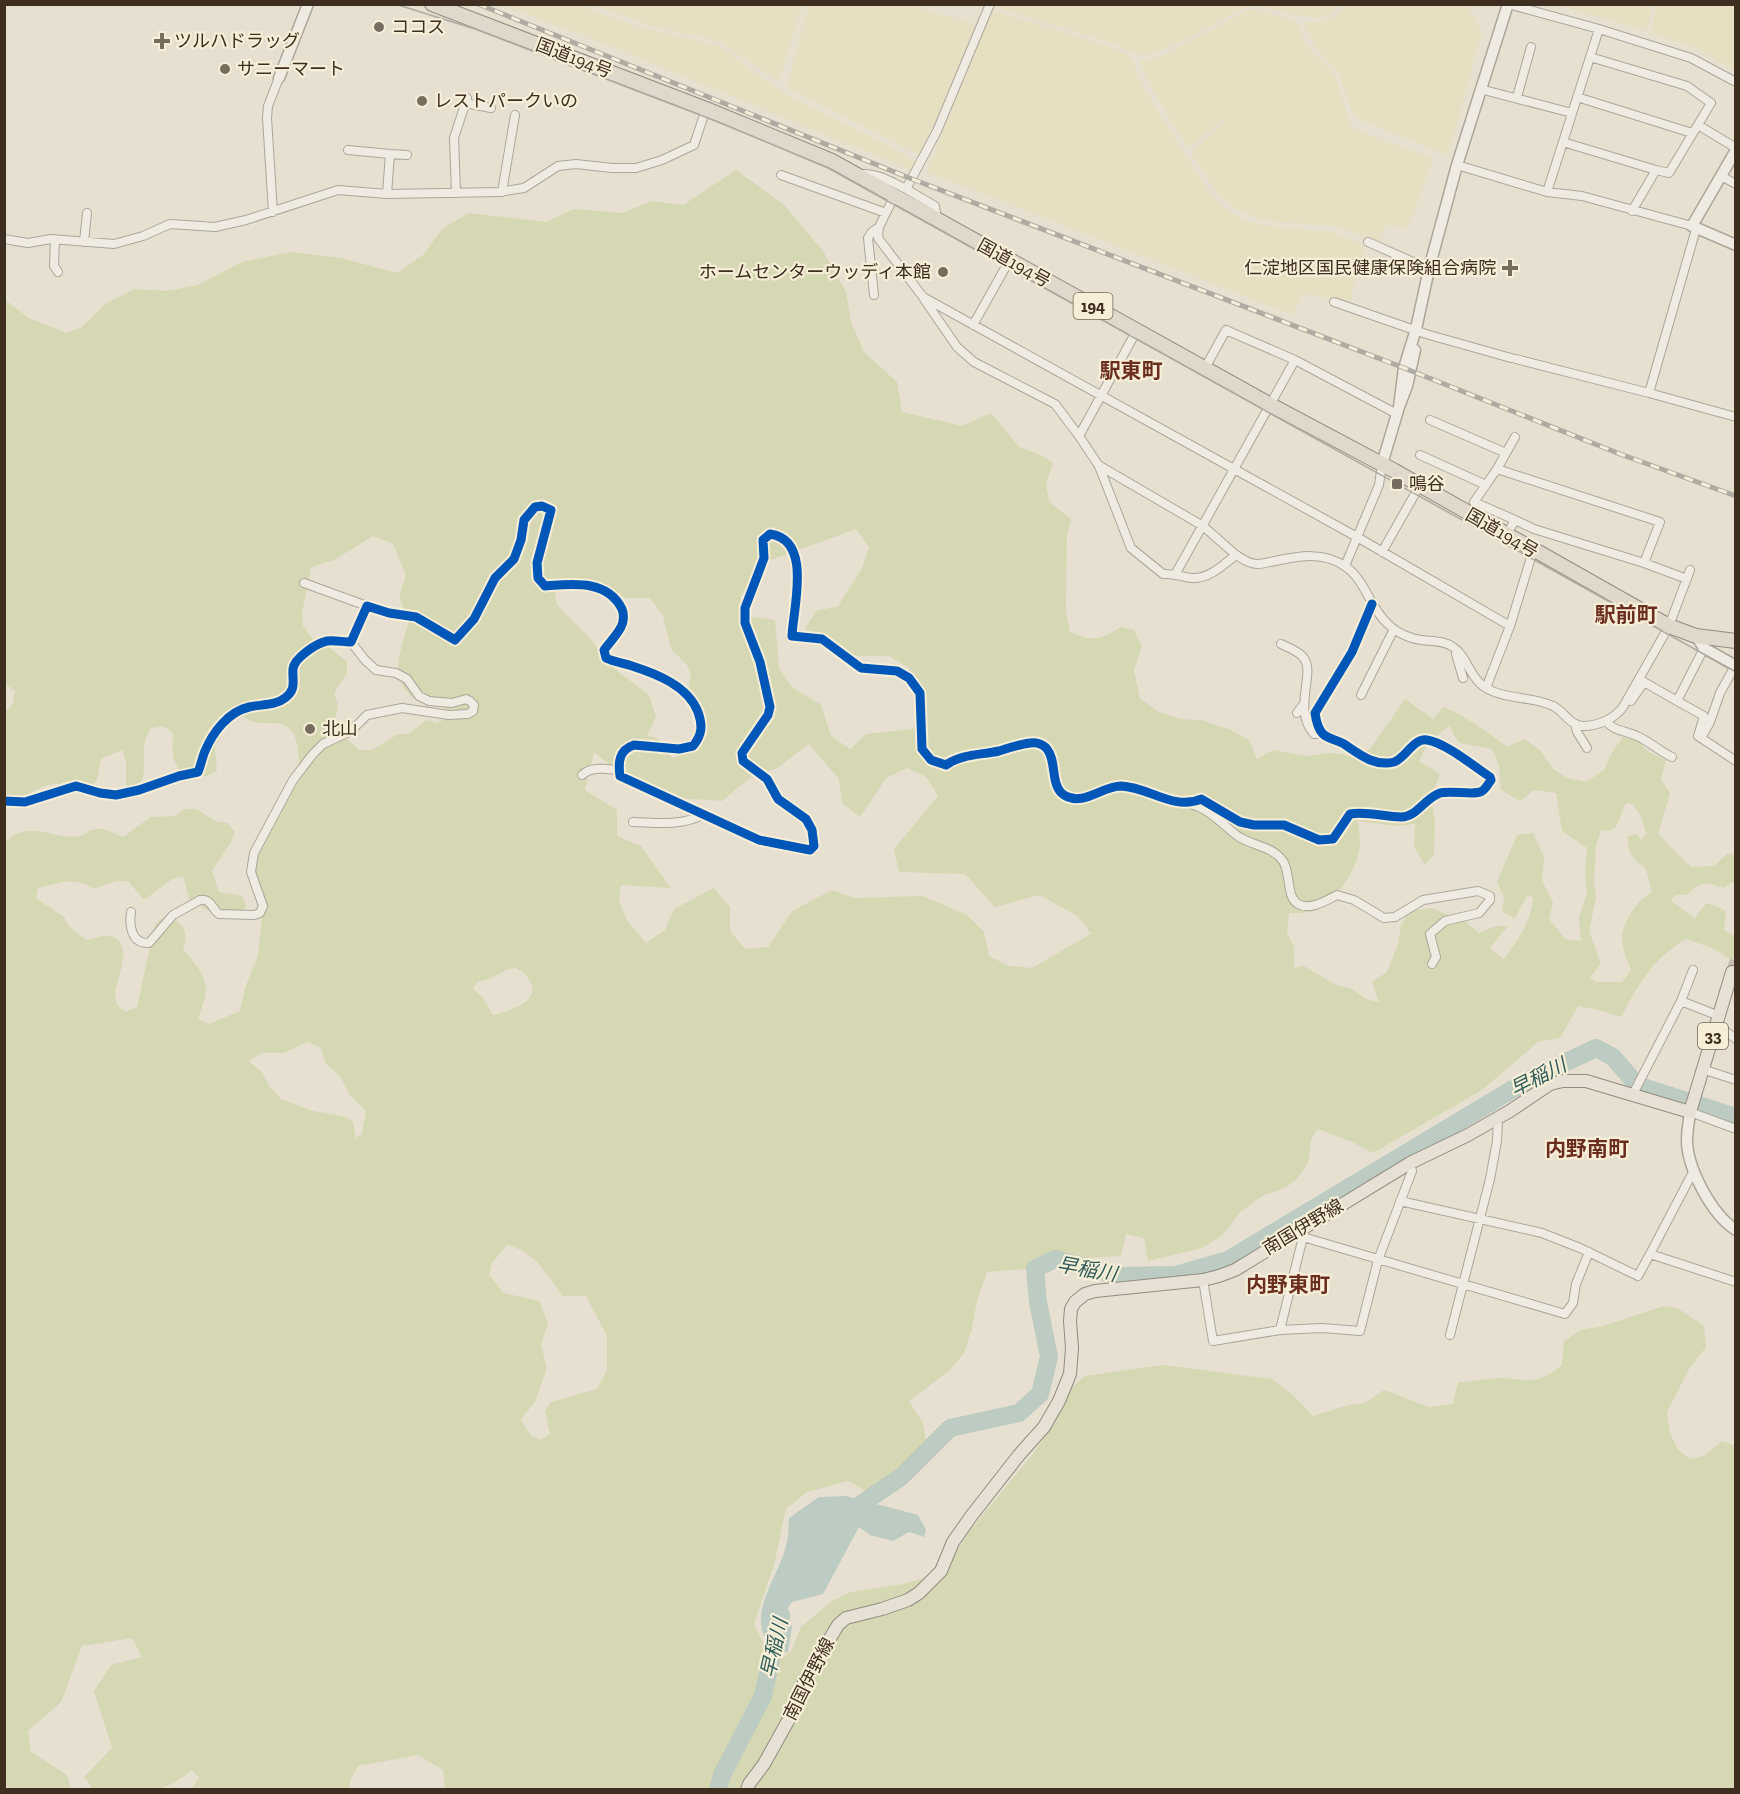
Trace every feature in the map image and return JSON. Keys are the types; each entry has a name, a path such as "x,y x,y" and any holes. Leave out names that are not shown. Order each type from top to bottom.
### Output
{"highway":[{"name":"国道194号","path":"432,4 706,109 901,192 938,220 1009,261 1420,485 1506,536 1669,626 1700,642 1736,641"}],"main road":[{"name":"33","path":"1692,1107 1732,972"},
{"name":"南国伊野線","path":"747,1790 794,1710 804,1682 838,1625 846,1618 900,1603 919,1593 941,1571 953,1542 972,1515 1044,1427 1059,1401 1070,1374 1071,1309 1084,1294 1203,1280 1235,1269 1301,1234 1410,1163 1468,1136 1550,1083 1586,1082 1692,1107"}],"street":[{"path":"273,212 268,106 308,4"},
{"path":"990,4 937,131 886,213 879,227 878,238 923,297 957,347 974,362 1055,404 1080,436 1099,466 1131,548 1163,574 1176,573 1189,578 1200,578 1214,572 1236,555"},
{"path":"1345,566 1380,484 1382,464 1412,372 1416,330 1456,165 1508,4 1691,58 1736,82"},
{"path":"1547,192 1599,29"},
{"path":"1517,97 1531,47"},
{"path":"1563,142 1669,173 1711,103 1687,86 1590,57"},
{"path":"1480,89 1572,113"},
{"path":"1577,97 1692,133"},
{"path":"456,193 454,138 466,100 490,108"},
{"path":"4,239 28,243 55,239 114,244 143,236 170,224 214,227 273,212 338,190 387,194 502,192 524,188 558,166 576,164 636,168 662,160 694,145 706,109"},
{"path":"502,192 515,115"},
{"path":"1649,393 1694,227 1736,149 1698,125"},
{"path":"348,150 406,155"},
{"path":"387,194 390,154"},
{"path":"1456,165 1547,192 1581,196 1694,227 1736,245"},
{"path":"1632,211 1656,170"},
{"path":"781,175 886,213"},
{"path":"1721,176 1736,184"},
{"path":"84,242 87,213"},
{"path":"874,295 868,238 879,227"},
{"path":"55,239 54,266 58,272"},
{"path":"1368,242 1429,269"},
{"path":"973,325 1009,261"},
{"path":"923,297 1357,537 1510,626"},
{"path":"1334,302 1425,334 1736,417"},
{"path":"1080,436 1137,330"},
{"path":"1204,368 1226,330 1295,360 1398,411"},
{"path":"1176,573 1295,360"},
{"path":"1430,420 1506,453"},
{"path":"1515,437 1497,469 1474,502 1534,528 1687,579"},
{"path":"1420,455 1486,485"},
{"path":"1099,466 1203,526 1247,562 1257,564 1319,555 1345,566 1360,582 1372,604 1388,625 1401,634 1421,640 1440,641 1454,647 1474,679 1485,688 1554,706 1575,724 1577,732 1587,747"},
{"path":"1497,469 1659,522 1644,563"},
{"path":"1382,552 1420,485"},
{"path":"304,583 389,613 416,617 455,640 474,619 495,579 514,559 521,540 524,520 535,507 543,506 551,510 537,563 538,578 545,586 583,584 599,588 617,600 624,613 623,625 604,650 606,658 659,676 684,691 695,703 702,723 700,738 693,746 679,749 634,745 627,747 622,752 618,765 620,776 759,840 810,850 814,846 812,830 806,819 778,799 767,779 743,761 742,753 768,715 770,707 760,662 745,623 745,608 764,558 763,540 770,534 779,535 793,550 798,567 792,636 822,639 861,668 897,671 909,678 920,693 922,749 931,760 946,765 954,759 997,752 1032,742 1042,744 1052,758 1058,788 1062,794 1072,799 1085,798 1119,786 1206,810 1241,838 1262,845 1276,854 1287,867 1292,897 1297,904 1305,906 1319,904 1337,896 1354,900 1384,918 1395,917 1423,900 1478,891 1485,892 1490,896 1490,900 1479,913 1445,921 1431,934 1436,957 1432,964"},
{"path":"1506,536 1515,520"},
{"path":"1485,688 1510,626 1533,551"},
{"path":"1623,707 1669,626 1690,570"},
{"path":"1324,734 1316,722 1315,713 1352,652 1372,604"},
{"path":"351,642 367,606"},
{"path":"1361,695 1394,629"},
{"path":"4,801 25,801 76,786 116,795 198,772 204,752 224,720 246,708 273,704 285,698 292,689 293,669 296,661 326,641 351,642 376,670 407,679 419,696 429,701 452,703 466,699 474,705 473,711 468,714 449,715 402,708 367,715 351,731 323,744 313,753 293,780 254,854 250,872 263,906 260,913 254,915 219,914 211,903 200,900 173,915 149,943 145,944 137,940 129,926 130,912"},
{"path":"1677,701 1700,642 1735,666 1720,693 1710,722 1701,738"},
{"path":"1190,804 1201,799 1240,822 1254,825 1284,825 1319,840 1333,839 1350,814 1360,812 1402,817 1411,815 1433,796 1455,791 1478,793 1484,791 1491,780 1490,777 1447,748 1426,739 1419,741 1395,762 1381,763 1363,758 1343,743 1324,734 1314,734 1310,729 1303,705 1308,675 1307,665 1303,656 1281,644"},
{"path":"1454,647 1463,678"},
{"path":"1575,724 1592,725 1606,721 1630,701 1644,682 1704,716 1698,736 1736,761"},
{"path":"1296,713 1303,705"},
{"path":"1606,721 1611,727 1639,736 1660,752 1672,757"},
{"path":"582,775 593,769 619,770"},
{"path":"633,822 668,823 703,814"},
{"path":"1633,1094 1681,1001 1693,970"},
{"path":"1681,1001 1718,1020 1736,1039"},
{"path":"1702,1069 1736,1080"},
{"path":"1736,1129 1692,1107 1687,1142 1693,1172 1710,1202 1736,1230"},
{"path":"1450,1335 1494,1160 1498,1118"},
{"path":"1203,1280 1213,1341 1280,1330 1322,1328 1360,1331 1378,1260 1412,1171 1410,1163"},
{"path":"1400,1201 1542,1233 1589,1252 1638,1276 1693,1172"},
{"path":"1280,1330 1301,1234 1378,1260 1565,1314 1573,1303 1576,1284 1589,1252"},
{"path":"1650,1254 1736,1282"}],"shaded area":[{"path":"994,4 1339,5 1321,18 1296,15 1255,5 1248,6 1185,40 1144,56 1115,44 993,6"},
{"path":"1653,4 1646,31 1556,5"},
{"path":"503,5 578,5 637,27 717,45 787,95 878,140 916,162 911,170 607,45"},
{"path":"595,5 802,5 779,82 720,42 642,23"},
{"path":"809,5 910,5 972,23 975,28 954,82 919,155 786,87"},
{"path":"1344,5 1467,5 1482,33 1448,156 1354,117 1339,74 1317,50 1304,26 1306,22 1321,22 1331,18"},
{"path":"1657,5 1735,5 1735,69 1733,70 1697,48 1650,33"},
{"path":"992,10 1113,48 1132,58 1141,82 1162,118 1209,191 1226,209 1245,220 1266,226 1333,232 1366,246 1349,304 1333,297 1330,299 1303,293 1292,315 927,172"},
{"path":"1248,10 1259,10 1297,22 1310,49 1336,77 1350,124 1357,130 1434,159 1407,230 1386,224 1379,244 1339,227 1261,220 1235,209 1215,190 1191,154 1224,122 1223,119 1188,149 1150,86 1139,62 1158,58"},
{"path":"846,1496 918,1515 926,1530 924,1537 909,1532 893,1541 870,1535 859,1527 823,1594 792,1602 784,1614 792,1627 788,1652 776,1652 775,1637 765,1638 761,1626 761,1614 768,1590 784,1554 788,1539 789,1518 819,1497"}],"green space":[{"path":"736,170 783,204 823,251 846,292 851,322 864,352 897,382 902,412 962,426 991,413 1019,447 1043,456 1053,463 1046,484 1049,502 1071,519 1067,535 1066,611 1070,632 1096,638 1121,627 1134,630 1142,647 1134,670 1140,699 1159,712 1180,719 1201,720 1231,730 1249,740 1257,759 1273,750 1306,756 1330,753 1354,756 1370,749 1405,699 1433,719 1444,707 1477,725 1507,747 1524,739 1540,750 1553,769 1567,778 1586,782 1604,770 1612,752 1626,733 1637,738 1647,751 1666,760 1661,779 1670,793 1658,834 1691,867 1714,866 1727,854 1736,853 1735,884 1732,882 1724,888 1708,884 1700,885 1687,895 1675,895 1671,901 1695,918 1706,903 1726,911 1724,930 1735,936 1735,962 1712,948 1686,939 1655,964 1621,1017 1578,1006 1560,1038 1538,1042 1482,1090 1373,1153 1318,1129 1311,1139 1308,1163 1297,1179 1285,1188 1262,1196 1239,1213 1224,1234 1202,1248 1148,1261 1144,1238 1126,1234 1121,1256 1088,1258 1065,1266 987,1272 964,1353 950,1370 909,1401 923,1423 926,1441 911,1457 900,1483 866,1491 848,1481 807,1492 786,1509 774,1565 754,1624 767,1651 779,1660 791,1651 801,1627 832,1601 851,1592 903,1584 925,1578 954,1556 967,1534 1033,1454 1055,1422 1069,1390 1085,1376 1163,1365 1272,1379 1293,1395 1313,1416 1349,1405 1365,1403 1384,1390 1429,1407 1453,1404 1458,1382 1501,1378 1533,1380 1546,1376 1562,1365 1564,1341 1581,1330 1603,1326 1664,1306 1677,1308 1704,1326 1706,1347 1689,1369 1667,1412 1670,1433 1678,1450 1690,1459 1704,1456 1722,1441 1735,1446 1735,1789 445,1790 443,1770 418,1755 358,1766 349,1789 191,1789 199,1778 192,1770 161,1788 93,1789 84,1777 112,1748 94,1691 111,1665 142,1657 132,1638 82,1646 61,1702 28,1731 31,1752 67,1775 71,1789 10,1789 4,1784 5,842 15,835 33,831 70,837 82,836 100,829 123,837 151,817 174,816 184,809 196,809 215,821 227,823 235,832 212,871 219,892 242,896 246,905 241,916 219,917 189,899 183,876 171,880 144,900 128,881 116,881 94,889 80,883 60,883 38,888 36,898 64,917 69,926 86,940 109,936 122,946 122,962 115,997 117,1005 126,1012 137,1007 155,924 164,917 176,921 185,931 183,949 205,981 205,997 198,1019 209,1024 240,1011 245,988 258,955 264,898 253,878 253,866 266,821 300,774 296,740 288,727 281,724 254,722 244,717 232,718 215,747 217,770 207,776 185,776 180,771 173,756 173,733 163,726 151,728 147,736 143,775 137,790 126,785 126,762 122,750 101,759 97,780 88,788 56,784 45,786 21,797 5,800 5,713 13,703 15,691 4,683 4,299 29,318 66,333 82,327 105,304 134,289 167,291 198,285 242,262 291,252 341,258 397,273 423,255 442,229 469,213 546,222 574,209 622,213 652,201 683,205","holes":["856,529 869,547 862,568 838,606 816,611 805,629 842,656 889,656 909,668 923,710 913,729 866,734 850,749 831,736 821,705 792,687 779,668 775,620 752,617 740,597 768,561","373,536 393,544 406,575 400,596 401,601 410,615 400,653 398,669 400,680 412,698 445,707 447,718 437,723 426,720 409,734 398,734 372,750 359,750 334,727 338,705 334,693 347,673 347,662 329,647 317,645 303,626 302,613 311,567 334,560","573,579 596,581 625,598 650,598 663,616 671,649 687,665 691,675 687,697 698,728 698,741 693,751 672,758 658,739 647,735 656,717 649,695 604,661 592,640 557,605 555,594","1449,726 1459,743 1492,749 1499,765 1501,790 1520,801 1534,790 1556,793 1562,831 1587,848 1585,873 1587,894 1579,917 1581,941 1565,939 1549,919 1553,902 1542,881 1544,857 1533,833 1517,835 1497,882 1504,897 1502,912 1515,918 1527,896 1533,897 1527,922 1504,959 1490,948 1508,926 1496,926 1479,933 1466,922 1431,908 1409,911 1401,925 1398,944 1387,972 1372,982 1379,1002 1366,999 1350,988 1336,985 1304,966 1294,968 1294,947 1287,933 1289,913 1317,909 1327,903 1343,886 1359,854 1358,821 1397,826 1415,824 1414,847 1425,865 1434,855 1435,823 1431,796 1440,774 1419,761 1428,743","809,744 839,779 842,803 860,817 886,778 907,768 926,777 938,796 894,849 899,872 965,874 995,907 1039,895 1078,916 1091,934 1032,968 1009,966 989,956 984,932 967,915 923,896 854,898 832,890 792,911 768,947 745,949 730,931 730,907 714,888 674,909 665,930 646,943 628,922 619,901 621,885 671,888 641,846 617,836 617,810 585,790 594,752 632,783 660,797 722,801 751,777 777,768","1626,803 1633,804 1642,818 1646,834 1641,840 1637,834 1628,836 1628,847 1635,859 1646,869 1652,892 1640,902 1625,923 1622,939 1631,970 1622,982 1596,982 1590,977 1601,964 1589,931 1596,898 1594,881 1596,846 1601,830 1609,831 1616,827","516,968 521,970 530,981 531,995 521,1005 493,1015 483,998 473,988 478,981 488,980","307,1042 321,1048 326,1064 340,1076 349,1094 366,1111 362,1134 356,1138 353,1122 347,1117 313,1111 281,1099 270,1087 262,1072 249,1061 261,1053 284,1053","507,1245 525,1252 539,1264 562,1296 586,1296 607,1336 607,1370 597,1389 551,1402 545,1411 550,1434 541,1440 530,1435 521,1419 535,1402 547,1368 541,1345 548,1323 539,1301 504,1293 489,1275 492,1263"]}],"waterway":[{"name":"早稲川","path":"848,1513 901,1477 950,1428 1019,1413 1040,1394 1049,1357 1038,1302 1035,1269 1055,1259 1119,1276 1176,1275 1228,1260 1528,1080 1596,1048 1613,1057 1637,1085 1736,1117"},
{"name":"早稲川","path":"718,1790 722,1775 763,1696 781,1615"}],"tunnel":[{"path":"1732,972 1736,960"}],"tram line":[{"path":"395,4 475,29 721,123 828,168 1736,672"}],"railway":[{"path":"478,4 912,179 1404,368 1620,454 1736,496"}],"cycle path":[{"path":"4,801 25,802 76,786 116,795 198,772 208,744 228,718 241,710 272,704 289,695 293,688 293,669 297,660 323,642 351,642 367,606 389,613 416,617 455,640 474,619 495,578 514,559 521,540 524,520 535,507 542,506 551,510 537,563 538,578 545,586 577,584 607,592 622,609 623,620 619,630 604,650 606,658 642,669 671,682 687,695 700,717 700,734 693,746 679,749 634,745 629,747 622,753 619,766 620,776 759,840 810,850 814,846 812,830 806,819 778,799 767,779 743,761 742,753 768,715 770,707 760,662 745,623 745,608 764,558 763,540 770,534 783,539 792,549 796,562 798,577 792,636 822,639 861,668 897,671 909,678 920,693 922,749 931,760 946,765 965,757 1037,743 1045,747 1050,754 1055,780 1060,791 1071,798 1078,799 1114,787 1131,787 1181,802 1201,799 1240,822 1254,825 1284,825 1319,840 1333,839 1350,814 1407,816 1435,795 1451,792 1479,792 1485,789 1491,780 1490,777 1442,745 1427,740 1418,742 1394,762 1380,763 1367,759 1321,732 1315,713 1352,652 1372,604"}],"place":[{"name":"ココス","path":"379,27"},
{"name":"ツルハドラッグ","path":"162,41"},
{"name":"サニーマート","path":"225,69"},
{"name":"レストパークいの","path":"422,101"},
{"name":"仁淀地区国民健康保険組合病院","path":"1510,268"},
{"name":"ホームセンターウッディ本館","path":"943,272"},
{"name":"鳴谷","path":"1397,484"},
{"name":"北山","path":"310,729"}],"district":[{"name":"駅東町","path":"1131,371"},
{"name":"駅前町","path":"1626,615"},
{"name":"内野南町","path":"1587,1149"},
{"name":"内野東町","path":"1288,1285"}]}
